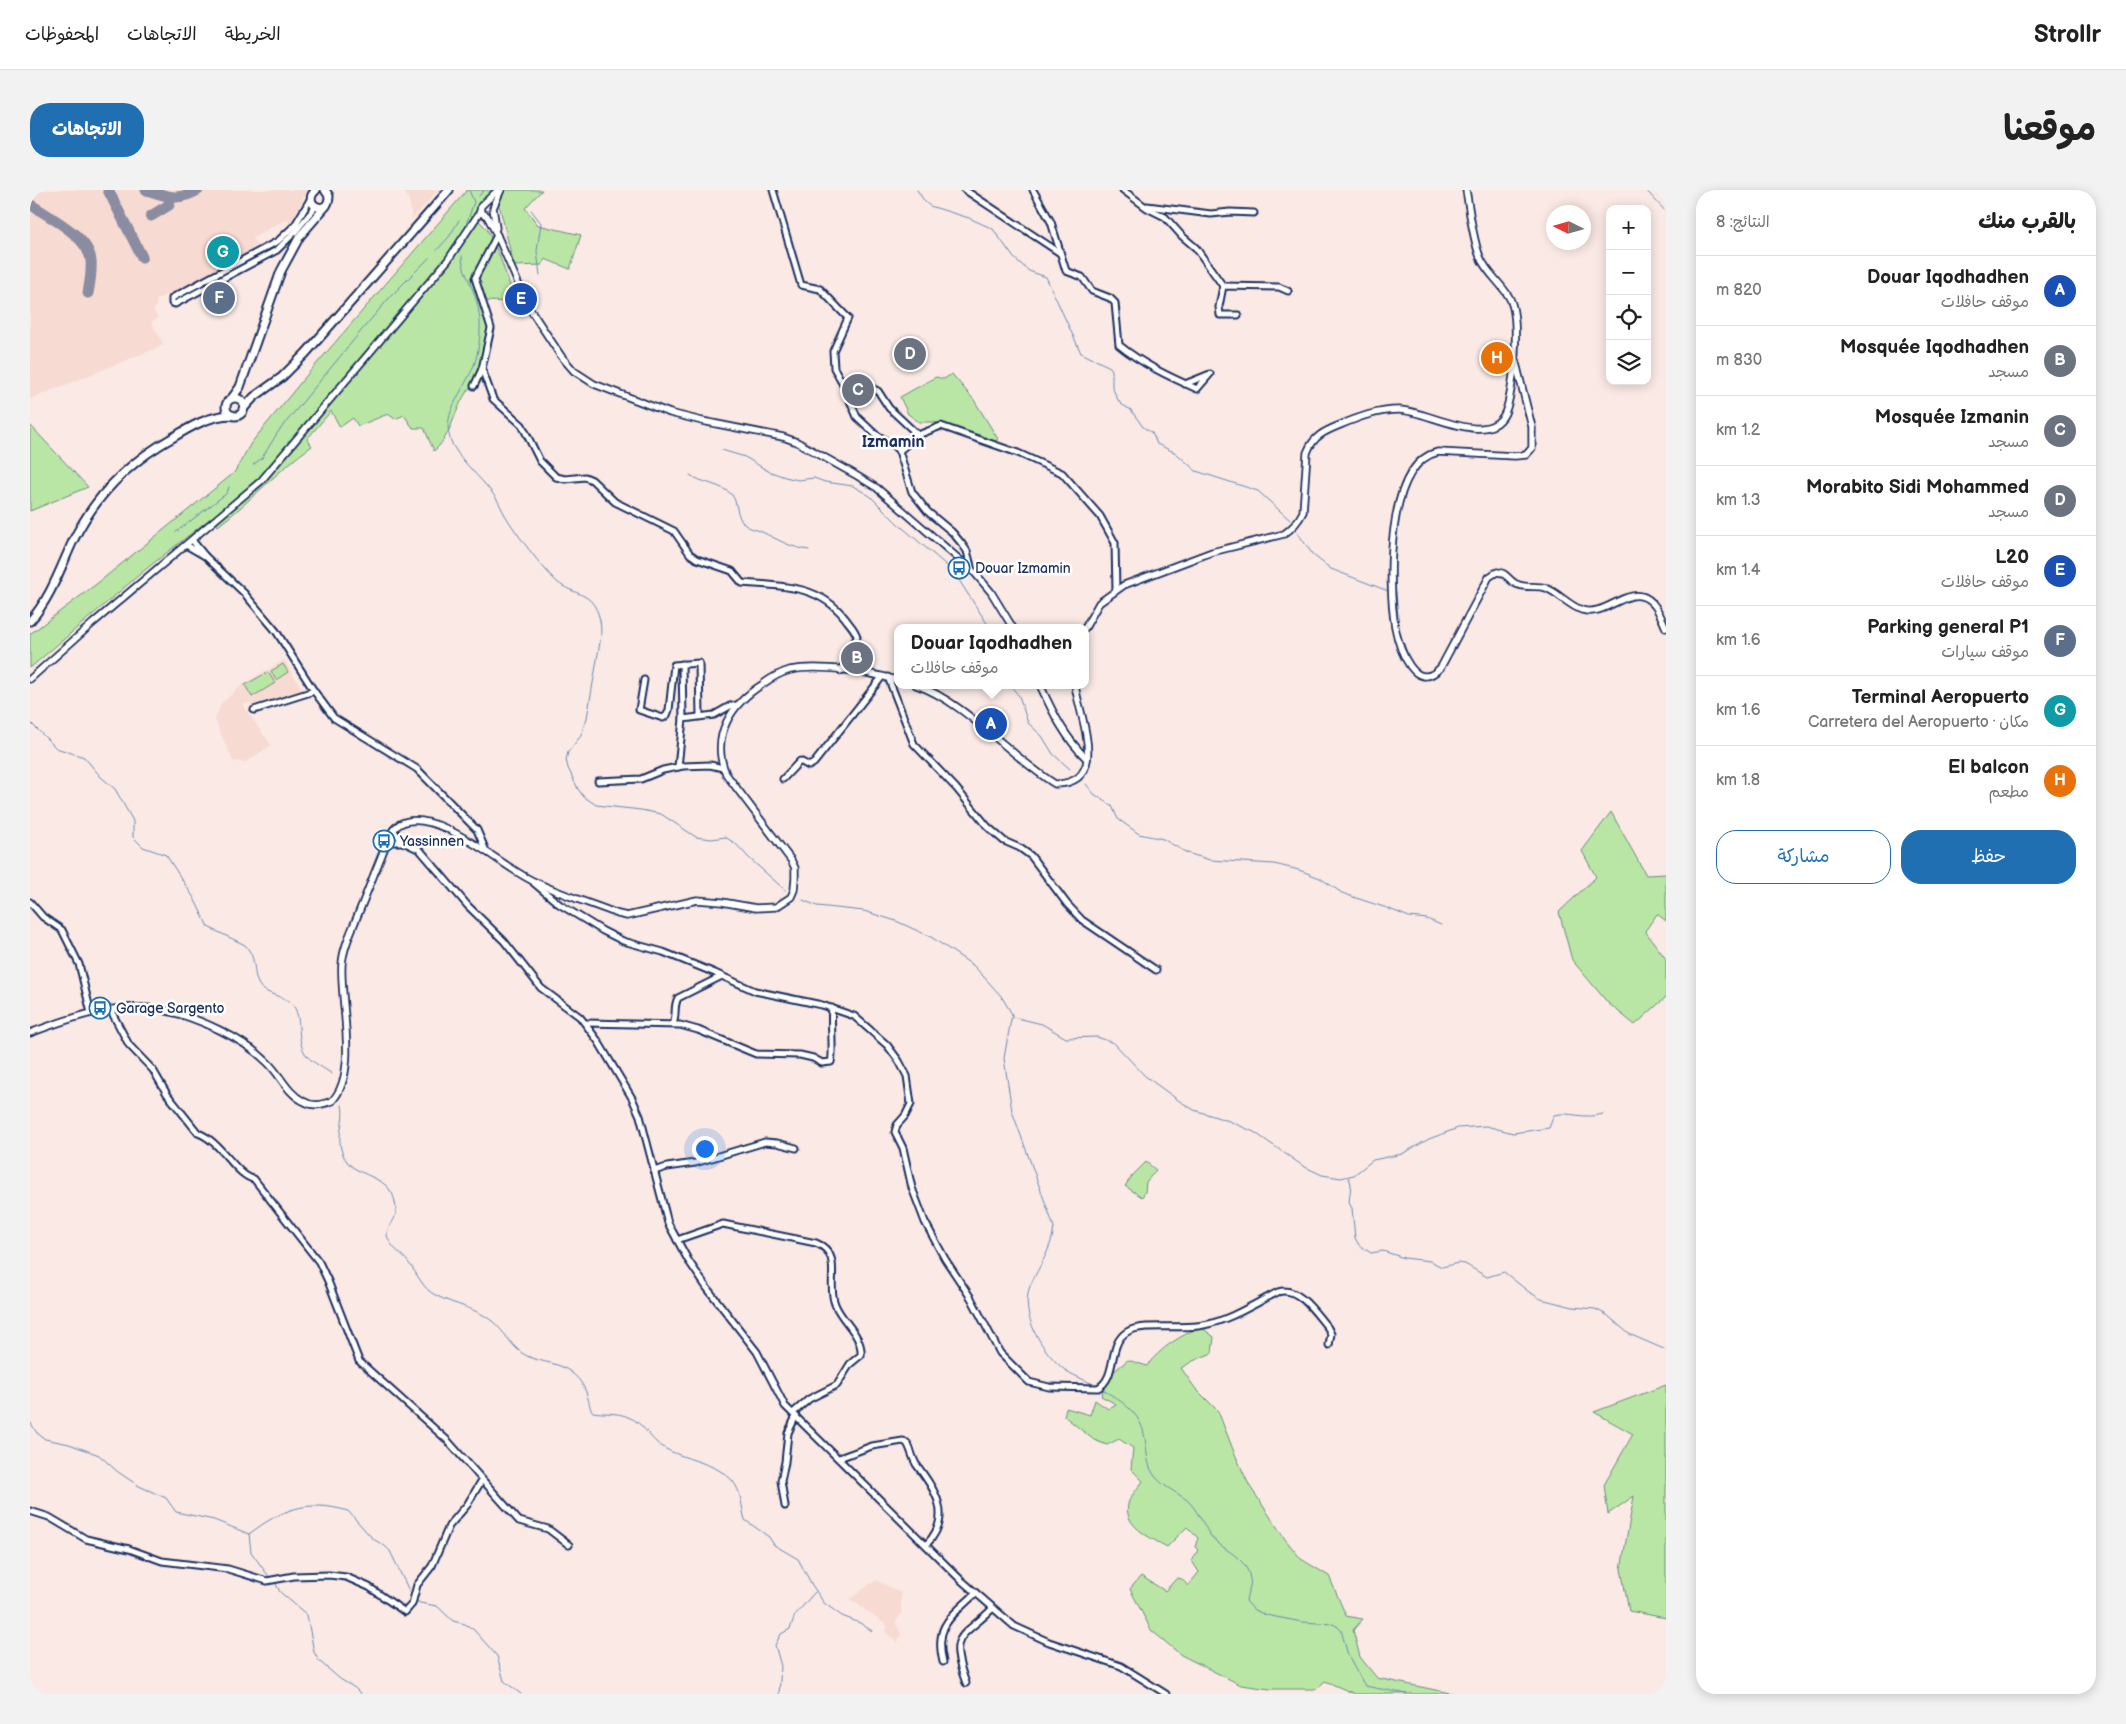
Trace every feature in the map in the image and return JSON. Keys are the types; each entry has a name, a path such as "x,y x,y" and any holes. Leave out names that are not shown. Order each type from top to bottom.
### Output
{"main road":[{"path":"243,409 238,400 240,387 276,284 295,245 314,219 320,207 330,199 326,190"},
{"path":"30,621 41,606 79,530 104,492 124,472 152,449 181,432 215,416 239,415 254,398 282,377 306,354 449,190"},
{"path":"314,192 320,207"},
{"path":"215,416 226,404 254,398"},
{"path":"226,404 228,412 232,415"}],"street":[{"path":"499,190 481,206 484,214 498,235 528,306 561,356 574,371 606,390 670,413 783,437 809,447 878,488 972,570 991,592 1011,624"},
{"path":"30,679 186,545 236,505 268,474 467,233 484,214 493,209 499,190"},
{"path":"773,190 801,285 820,289 848,318 834,351 834,368 857,417 874,433 893,444 899,452 912,492 928,512 952,532 962,544 970,558 972,570"},
{"path":"965,190 1060,253"},
{"path":"1034,190 1052,222 1066,271 1082,276 1092,291 1110,298 1115,303 1118,345 1163,373 1185,384"},
{"path":"1123,190 1141,204 1165,216 1182,236 1196,248 1223,286 1218,307 1220,315 1238,315"},
{"path":"1087,624 1099,604 1116,590 1198,557 1284,534 1292,529 1299,521 1303,512 1307,453 1310,444 1323,432 1362,416 1400,410 1477,429 1495,424 1504,414 1511,390 1515,322 1510,298 1481,259 1473,234 1466,190"},
{"path":"198,288 176,304 172,303 172,298 198,288 228,272 278,241 290,231 304,212 314,192"},
{"path":"474,386 482,369 492,328 475,278 498,235 493,209 489,203 485,203"},
{"path":"1141,204 1164,210 1211,214 1230,212 1254,213"},
{"path":"228,272 259,260 280,247 320,207"},
{"path":"256,254 259,260"},
{"path":"1223,286 1280,287 1288,291"},
{"path":"1514,356 1532,427 1532,448 1526,455 1515,456 1438,452 1430,454 1408,476 1402,488 1391,546 1395,628 1408,664 1420,675 1429,676 1435,674 1441,667 1489,577 1497,572 1507,575 1512,582 1519,585 1546,588 1582,610 1597,610 1634,596 1642,596 1656,607 1666,628"},
{"path":"482,369 493,399 522,425 540,461 556,477 565,479 585,477 592,480 615,502 674,531 690,554 697,559 734,572 742,583 789,586 818,596 831,603 850,624 857,637 841,671"},
{"path":"842,382 863,384 878,391 889,408 918,434"},
{"path":"899,452 918,434 941,426 1018,453 1062,473 1100,516 1114,543 1116,590"},
{"path":"192,540 205,556 244,593 276,631 314,691 334,718 417,769 477,830 486,852"},
{"path":"186,545 205,556"},
{"path":"644,680 639,710 663,718 669,710 674,665 699,663 700,716"},
{"path":"678,767 683,719 682,664"},
{"path":"532,881 627,916 697,900 756,908 776,908 784,904 794,890 795,868 791,860 733,786 723,768 720,754 722,734 730,714 756,688 784,672 803,669 841,671 894,679"},
{"path":"783,779 800,761 809,766 814,763 885,677"},
{"path":"885,677 914,744 956,788 988,827 1004,841 1020,848 1031,856 1067,904 1082,920 1156,970"},
{"path":"924,689 962,712 1055,784 1073,781 1081,774 1087,759 1087,739 1076,689"},
{"path":"1042,689 1054,716 1069,741 1087,759"},
{"path":"254,710 314,691"},
{"path":"683,719 714,715 730,706 737,705"},
{"path":"598,782 642,779 657,772 678,767 710,765 723,768"},
{"path":"30,1032 92,1013 124,1006 177,1013 197,1020 236,1039 260,1055 300,1100 309,1105 318,1105 332,1101 341,1088 346,1050 342,962 352,930 393,830 407,822 426,822 458,834 532,881 559,904 602,931 623,941 663,952 755,991 832,1008 854,1016 887,1045 905,1071 909,1082 911,1104 905,1116 896,1125 895,1132 903,1148 914,1195 937,1246 971,1298 997,1349 1029,1382 1049,1387 1100,1387 1106,1380 1116,1344 1130,1330 1141,1328 1186,1328 1204,1325 1233,1315 1282,1291 1290,1291 1296,1294 1328,1328 1331,1334 1329,1344"},
{"path":"393,830 403,842 420,850 468,906 504,941 540,988 586,1023 636,1107 646,1137 664,1215 676,1240 707,1288 757,1352 780,1398 794,1415 926,1545 1014,1626 1032,1636 1121,1666 1166,1694"},
{"path":"387,842 403,842"},
{"path":"30,902 43,917 62,930 79,964 92,1013"},
{"path":"673,1024 676,1017 675,1004 678,998 722,976"},
{"path":"586,1023 673,1024 698,1030 756,1054 800,1055 825,1063 832,1060 830,1040 832,1008"},
{"path":"110,1009 130,1045 153,1070 167,1094 198,1133 222,1150 246,1178 254,1179 319,1262 359,1361 447,1440 519,1521 528,1525 545,1527 569,1545"},
{"path":"654,1171 695,1163 765,1142 796,1148"},
{"path":"676,1240 723,1224 816,1243 828,1252 834,1269 832,1284 835,1304 857,1339 861,1355 850,1364 837,1386 809,1399 794,1415 788,1433 781,1481 785,1506"},
{"path":"839,1458 872,1446 907,1442 913,1458 930,1481 939,1501 936,1532 926,1545"},
{"path":"30,1511 54,1519 86,1539 129,1549 162,1561 228,1569 273,1581 294,1576 329,1575 346,1577 369,1586 405,1612 413,1599 417,1585 432,1566 448,1526 467,1505 482,1480"},
{"path":"943,1662 939,1647 940,1634 955,1612 976,1592"},
{"path":"966,1682 959,1656 959,1640 964,1632 993,1608"}],"shaded area":[{"path":"30,190 307,190 291,224 287,219 271,227 253,238 257,246 252,248 253,250 170,296 169,293 156,300 156,307 153,309 158,318 151,322 164,345 30,399"},
{"path":"404,190 438,190 412,219 409,200"},
{"path":"284,660 303,691 262,705 247,703 242,705 271,745 246,762 233,761 215,720 221,704 242,685"},
{"path":"876,1580 901,1593 901,1614 895,1622 901,1634 897,1642 885,1632 888,1626 850,1599"}],"green space":[{"path":"467,190 542,190 525,208 538,225 581,235 570,269 545,259 542,265 514,266 500,208 489,195 473,215 487,229 498,252 516,302 485,301 495,330 485,363 485,375 467,392 461,401 448,433 434,451 424,428 413,428 404,415 395,419 388,414 358,426 353,418 340,427 331,411 307,439 312,446 218,526 212,517 146,569 30,668 30,634 99,582 234,473 251,443 306,376"},
{"path":"952,374 974,400 998,439 995,442 934,422 919,422 908,414 900,397 936,377 944,379"},
{"path":"30,425 88,487 30,511"},
{"path":"283,664 288,672 276,680 271,671"},
{"path":"268,672 275,683 252,697 245,685"},
{"path":"1611,812 1646,875 1666,874 1666,921 1657,914 1645,931 1666,959 1666,997 1635,1025 1608,1003 1572,960 1559,912 1596,877 1582,851"},
{"path":"1146,1162 1156,1170 1146,1182 1145,1192 1142,1197 1125,1186"},
{"path":"1201,1327 1214,1337 1212,1353 1181,1368 1195,1388 1218,1411 1249,1485 1285,1539 1301,1559 1329,1576 1346,1616 1363,1619 1353,1630 1360,1657 1377,1678 1455,1694 1355,1694 1325,1681 1316,1689 1270,1689 1241,1685 1181,1655 1151,1630 1130,1589 1141,1576 1165,1591 1177,1578 1182,1579 1188,1586 1199,1572 1192,1561 1198,1550 1195,1547 1198,1538 1187,1527 1167,1547 1139,1530 1129,1517 1127,1509 1130,1498 1143,1481 1131,1469 1133,1448 1119,1439 1107,1445 1094,1440 1064,1416 1066,1408 1090,1415 1095,1400 1108,1409 1116,1404 1101,1396 1107,1377 1128,1360 1147,1366 1158,1353 1171,1343"},
{"path":"1666,1385 1666,1618 1629,1611 1621,1569 1634,1496 1608,1514 1604,1485 1633,1434 1594,1412"}],"waterway":[{"path":"466,225 474,202 469,190"},
{"path":"479,196 484,190"},
{"path":"917,190 930,206 969,218 993,229 1014,258 1029,271 1046,277 1081,353 1110,367 1112,370 1112,387 1118,400 1131,410 1143,427 1152,433 1157,444 1176,453 1196,471 1258,491 1290,520"},
{"path":"1646,190 1666,212"},
{"path":"531,210 541,223 537,251 540,275"},
{"path":"437,250 449,237 459,220"},
{"path":"462,256 464,268 478,306 480,332 476,359 472,371 450,416 448,428 450,440 457,452 496,498 516,532 543,567 560,585 591,601 600,618 601,637 587,718 580,737 568,752 566,760 578,789 583,796 596,805 661,814 696,837 712,839 725,837 736,844 785,890"},
{"path":"253,465 262,458 278,432 366,325 390,297 429,258"},
{"path":"722,450 745,457 768,471 785,477 798,480 814,478 825,482 853,486 870,496 897,523 953,571 987,624"},
{"path":"690,475 728,491 732,495 741,521 746,526 790,545 809,550"},
{"path":"176,532 227,493 229,487"},
{"path":"1297,532 1313,555 1331,569 1388,591"},
{"path":"1396,592 1399,630 1410,661"},
{"path":"1013,689 1019,696 1028,723 1042,736 1053,754 1070,769"},
{"path":"30,722 56,748 84,757 101,777 115,789 133,821 133,837 143,847 166,855 194,898 208,927 245,945 252,956 259,985 262,989 292,1004 298,1016 303,1050 309,1059 332,1074"},
{"path":"1086,784 1094,794 1112,806 1118,819 1139,834 1163,839 1187,853 1210,860 1274,864 1299,870 1320,878 1342,893 1409,917 1427,919 1441,925"},
{"path":"803,900 817,906 864,911 896,921 931,937 974,966 1001,996 1012,1014 1004,1058 1012,1111 1054,1227 1048,1250 1030,1286 1027,1297 1030,1321 1041,1344 1057,1363 1065,1370 1095,1385"},
{"path":"1013,1017 1042,1024 1066,1038 1097,1037 1114,1043 1145,1076 1178,1100 1194,1110 1229,1121 1254,1132 1303,1166 1322,1175 1341,1178 1354,1175 1373,1160 1402,1154 1429,1139 1458,1128 1486,1126 1513,1133 1549,1128 1554,1115 1596,1116 1603,1114"},
{"path":"342,1105 343,1118 340,1143 344,1157 354,1168 382,1182 392,1193 396,1213 388,1230 388,1238 394,1248 408,1262 432,1293 486,1317 497,1325 517,1349 527,1356 567,1369 578,1378 593,1412 619,1414 633,1419 662,1447 708,1465 725,1474 738,1489 745,1520 769,1537 774,1545 798,1559 824,1603 842,1616 860,1623 872,1631"},
{"path":"1349,1178 1351,1184 1349,1203 1352,1208 1355,1238 1359,1245 1371,1253 1383,1251 1404,1258 1430,1261 1442,1267 1458,1263 1465,1264 1487,1277 1504,1272 1541,1299 1573,1307 1595,1309 1607,1315 1629,1334 1666,1350"},
{"path":"1101,1389 1128,1407 1138,1419 1144,1434 1149,1465 1154,1475 1165,1486 1187,1500 1215,1541 1244,1565 1248,1571 1250,1582 1246,1601 1254,1610 1266,1615 1302,1622 1333,1624 1341,1630 1348,1655 1365,1686 1407,1694"},
{"path":"30,1422 37,1433 45,1439 69,1444 99,1455 118,1472 139,1486 166,1498 176,1512 214,1520 249,1534 273,1518 307,1506 320,1506 348,1511 373,1539 390,1551 412,1597"},
{"path":"249,1534 251,1552 270,1578"},
{"path":"275,1582 280,1592 307,1615 314,1652 319,1661 361,1694"},
{"path":"779,1694 781,1666 775,1645 781,1634 790,1629 795,1615 815,1592"},
{"path":"415,1600 420,1603 437,1606 453,1621 465,1624 473,1629 497,1656 504,1681 521,1694"}],"taxiway":[{"path":"108,190 142,257"},
{"path":"146,190 172,197 184,196 198,190"},
{"path":"151,216 169,205 170,199 167,196"},
{"path":"30,204 76,235 89,252 91,273 88,293"}],"place":[{"name":"Terminal Aeropuerto","path":"223,252"},
{"name":"Parking general P1","path":"219,298"},
{"name":"L20","path":"521,299"},
{"name":"Morabito Sidi Mohammed","path":"910,354"},
{"name":"El balcon","path":"1497,358"},
{"name":"Mosquée Izmanin","path":"858,390"},
{"name":"Douar Izmamin","path":"959,568"},
{"name":"Mosquée Iqodhadhen","path":"857,658"},
{"name":"Douar Iqodhadhen","path":"991,724"},
{"name":"Yassinnen","path":"384,841"},
{"name":"Garage Sargento","path":"100,1008"}],"district":[{"name":"Izmamin","path":"893,441"}]}
